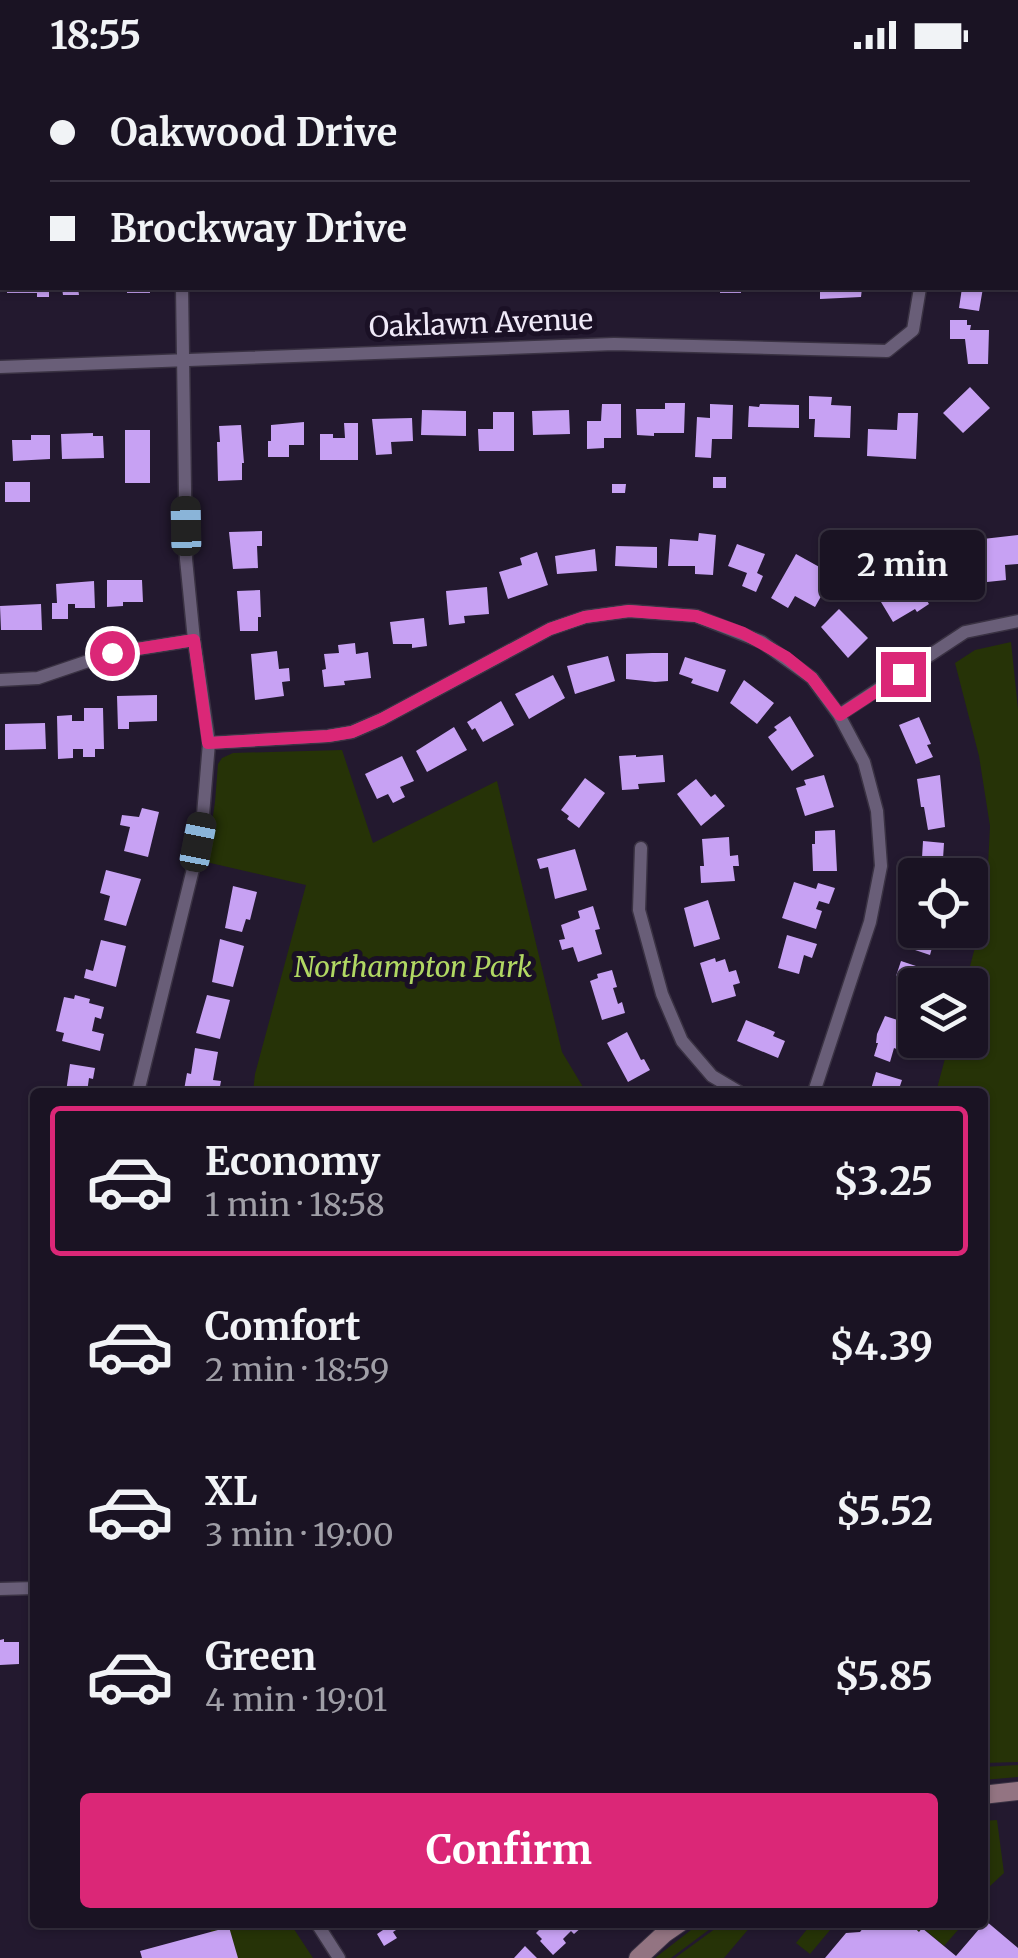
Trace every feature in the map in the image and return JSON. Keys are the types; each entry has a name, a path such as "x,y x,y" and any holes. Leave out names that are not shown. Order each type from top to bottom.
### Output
{"street":[{"path":"139,1088 203,815 208,743 186,559 182,290"},
{"name":"Oaklawn Avenue","path":"0,367 614,344 886,351 913,330 920,290"},
{"path":"208,743 352,732 550,629 585,617 629,611 696,616 752,637 812,678 840,715 864,762 878,811 882,866 870,922 815,1088"},
{"path":"840,715 966,632 1018,621"},
{"path":"0,680 38,678 112,653 194,640"},
{"path":"641,848 639,910 662,994 682,1041 712,1076 732,1088"},
{"path":"0,1590 30,1588"},
{"path":"988,1794 1018,1791"},
{"path":"320,1928 339,1958"},
{"path":"638,1958 673,1928"}],"green space":[{"path":"1011,642 1018,709 1018,1762 988,1763 988,1088 937,1088 945,1058 988,1058 988,968 970,968 975,948 988,948 990,826 979,756 955,663 975,650"},
{"name":"Northampton Park","path":"342,750 373,843 497,781 562,1052 584,1088 253,1088 306,885 206,862 218,764 233,753"},
{"path":"1018,1765 1018,1777 988,1780 988,1767"},
{"path":"997,1820 1004,1873 988,1889 988,1821"},
{"path":"210,1928 293,1928 313,1958 238,1958"},
{"path":"694,1928 711,1928 671,1958 655,1958"},
{"path":"716,1928 749,1928 724,1958 675,1958"},
{"path":"808,1928 832,1928 810,1954 796,1943"},
{"path":"923,1928 960,1928 944,1946"}],"building":[{"path":"49,290 49,297 37,297 37,293 7,293"},
{"path":"62,290 78,290 79,295 63,295"},
{"path":"127,290 150,290 150,293"},
{"path":"720,290 741,290 741,293"},
{"path":"820,290 862,290 861,297 820,299"},
{"path":"962,290 983,290 979,311 959,308"},
{"path":"950,320 967,320 970,330 989,330 988,364 968,364 965,339 950,339"},
{"path":"970,387 990,408 963,433 943,413"},
{"path":"809,396 832,397 831,405 851,406 850,438 814,437 815,419 809,419"},
{"path":"665,403 685,403 684,433 637,435 636,409 665,409"},
{"path":"602,404 621,404 621,438 604,438 604,448 587,449 587,421 601,421"},
{"path":"710,404 733,405 732,439 712,439 711,458 695,457 697,417 710,418"},
{"path":"799,405 799,428 748,427 749,406"},
{"path":"422,410 466,411 466,436 421,435"},
{"path":"569,410 570,434 533,435 532,411"},
{"path":"493,412 514,412 514,451 479,451 478,429 493,429"},
{"path":"898,413 918,413 916,459 867,456 868,429 897,430"},
{"path":"412,418 413,441 391,442 392,454 376,455 372,419"},
{"path":"304,422 304,445 289,445 289,457 268,457 271,425"},
{"path":"344,423 358,423 358,460 320,460 320,434 345,438"},
{"path":"241,425 242,480 218,481 219,426"},
{"path":"125,430 150,430 150,483 125,483"},
{"path":"61,434 103,436 104,458 62,459"},
{"path":"31,435 50,435 50,459 13,461 12,440 31,440"},
{"path":"713,477 726,477 726,488 713,488"},
{"path":"5,482 30,482 30,502 5,502"},
{"path":"612,484 626,484 625,493 612,493"},
{"path":"262,531 262,546 257,546 258,568 233,569 229,532"},
{"path":"699,533 716,535 713,575 695,574 695,566 668,566 670,539 698,541"},
{"path":"1018,535 1018,564 1005,565 1006,580 987,582 983,539"},
{"path":"964,542 977,576 934,592 925,568 953,557 950,548"},
{"path":"737,544 765,554 757,573 763,576 756,592 742,586 747,573 728,566"},
{"path":"616,546 657,547 657,568 615,566"},
{"path":"595,549 597,571 557,574 555,556"},
{"path":"537,552 548,585 508,599 499,572 522,565 520,558"},
{"path":"796,554 823,569 818,578 828,584 815,607 795,596 788,608 771,598"},
{"path":"107,580 142,580 143,602 107,607"},
{"path":"94,581 95,608 68,604 68,619 52,619 52,603 57,603 56,584"},
{"path":"915,581 929,604 893,622 881,602"},
{"path":"487,587 489,614 464,616 465,623 449,625 446,591"},
{"path":"260,590 258,631 240,631 237,591"},
{"path":"41,604 42,630 1,630 0,606"},
{"path":"839,609 868,638 848,658 821,627"},
{"path":"424,618 427,646 393,644 390,622"},
{"path":"355,643 356,654 368,652 371,678 324,687 324,654 339,653 338,645"},
{"path":"277,651 279,669 289,668 290,681 282,682 284,696 255,700 251,654"},
{"path":"668,653 668,681 626,679 626,654"},
{"path":"608,656 615,681 575,694 567,666"},
{"path":"685,657 726,670 718,692 691,683 693,679 679,674"},
{"path":"553,675 565,698 529,719 515,694"},
{"path":"744,680 774,703 757,724 730,703"},
{"path":"157,695 157,721 129,722 129,729 118,729 117,696"},
{"path":"501,701 514,725 483,742 467,722"},
{"path":"84,708 103,708 104,749 95,749 95,757 83,757 83,749 73,749 73,758 58,759 57,716 72,715 72,721 84,721"},
{"path":"790,716 814,756 792,771 768,737 777,730 774,727"},
{"path":"919,717 933,757 916,764 899,725"},
{"path":"45,723 46,749 5,750 5,724"},
{"path":"454,727 467,750 427,772 416,751"},
{"path":"663,755 665,782 622,790 619,756"},
{"path":"402,756 414,781 400,787 405,797 393,803 388,794 377,799 365,774"},
{"path":"824,775 834,807 805,816 796,788 806,785 804,780"},
{"path":"940,775 945,827 928,830 917,779"},
{"path":"585,778 605,793 579,828 561,810"},
{"path":"696,779 725,806 701,826 677,794"},
{"path":"142,808 159,812 148,857 124,851 130,827 120,825 122,815 139,817"},
{"path":"835,830 837,871 813,871 815,831"},
{"path":"729,837 730,856 738,855 739,866 733,866 735,881 701,883 702,839"},
{"path":"923,841 944,843 943,858 922,858"},
{"path":"575,849 587,890 555,899 548,867 540,869 537,859"},
{"path":"106,870 141,879 126,926 104,920 110,896 100,893"},
{"path":"794,882 816,889 818,883 835,888 829,904 819,901 816,909 822,911 816,929 782,918"},
{"path":"233,886 257,892 250,920 246,919 242,932 225,928"},
{"path":"708,900 720,939 694,947 684,908"},
{"path":"593,906 602,954 578,962 573,947 562,950 559,940 565,939 561,925 580,918 578,911"},
{"path":"787,935 817,944 812,958 804,955 799,974 778,968"},
{"path":"220,939 244,946 233,987 212,982"},
{"path":"101,940 126,946 116,987 84,978 86,969 93,971"},
{"path":"909,948 932,948 930,955"},
{"path":"715,958 716,962 725,959 729,972 736,970 740,983 733,985 736,996 712,1003 700,963"},
{"path":"901,961 922,968 899,968"},
{"path":"612,970 617,987 613,988 625,1013 602,1020 590,981 598,978 597,974"},
{"path":"75,995 104,1007 101,1019 95,1017 92,1031 104,1034 100,1051 62,1041 64,1033 56,1031 64,997 74,999"},
{"path":"207,995 230,1000 220,1039 196,1033"},
{"path":"885,1016 898,1020 898,1050 894,1048 890,1062 874,1056"},
{"path":"746,1020 775,1032 773,1036 785,1041 778,1058 737,1041"},
{"path":"627,1032 650,1070 628,1082 607,1043"},
{"path":"195,1048 218,1052 213,1080 221,1081 220,1088 184,1088 187,1073 191,1074"},
{"path":"70,1064 95,1068 88,1088 67,1088"},
{"path":"876,1072 902,1080 899,1088 871,1088"},
{"path":"0,1640 19,1642 19,1664 0,1665"},
{"path":"988,1923 1018,1948 1018,1958 825,1958 846,1933 863,1928 915,1928 919,1932 922,1928 956,1956 980,1928 988,1928"},
{"path":"229,1928 238,1958 142,1958 140,1951"},
{"path":"386,1928 399,1928 393,1932 397,1938 384,1946 377,1934"},
{"path":"541,1928 581,1928 574,1934 571,1931 563,1939 566,1943 553,1955 536,1933"},
{"path":"525,1946 537,1958 514,1958"}],"route":[{"path":"112,653 194,640 208,743 352,732 550,629 585,617 629,611 696,616 762,642 812,678 840,715 903,674"}]}
